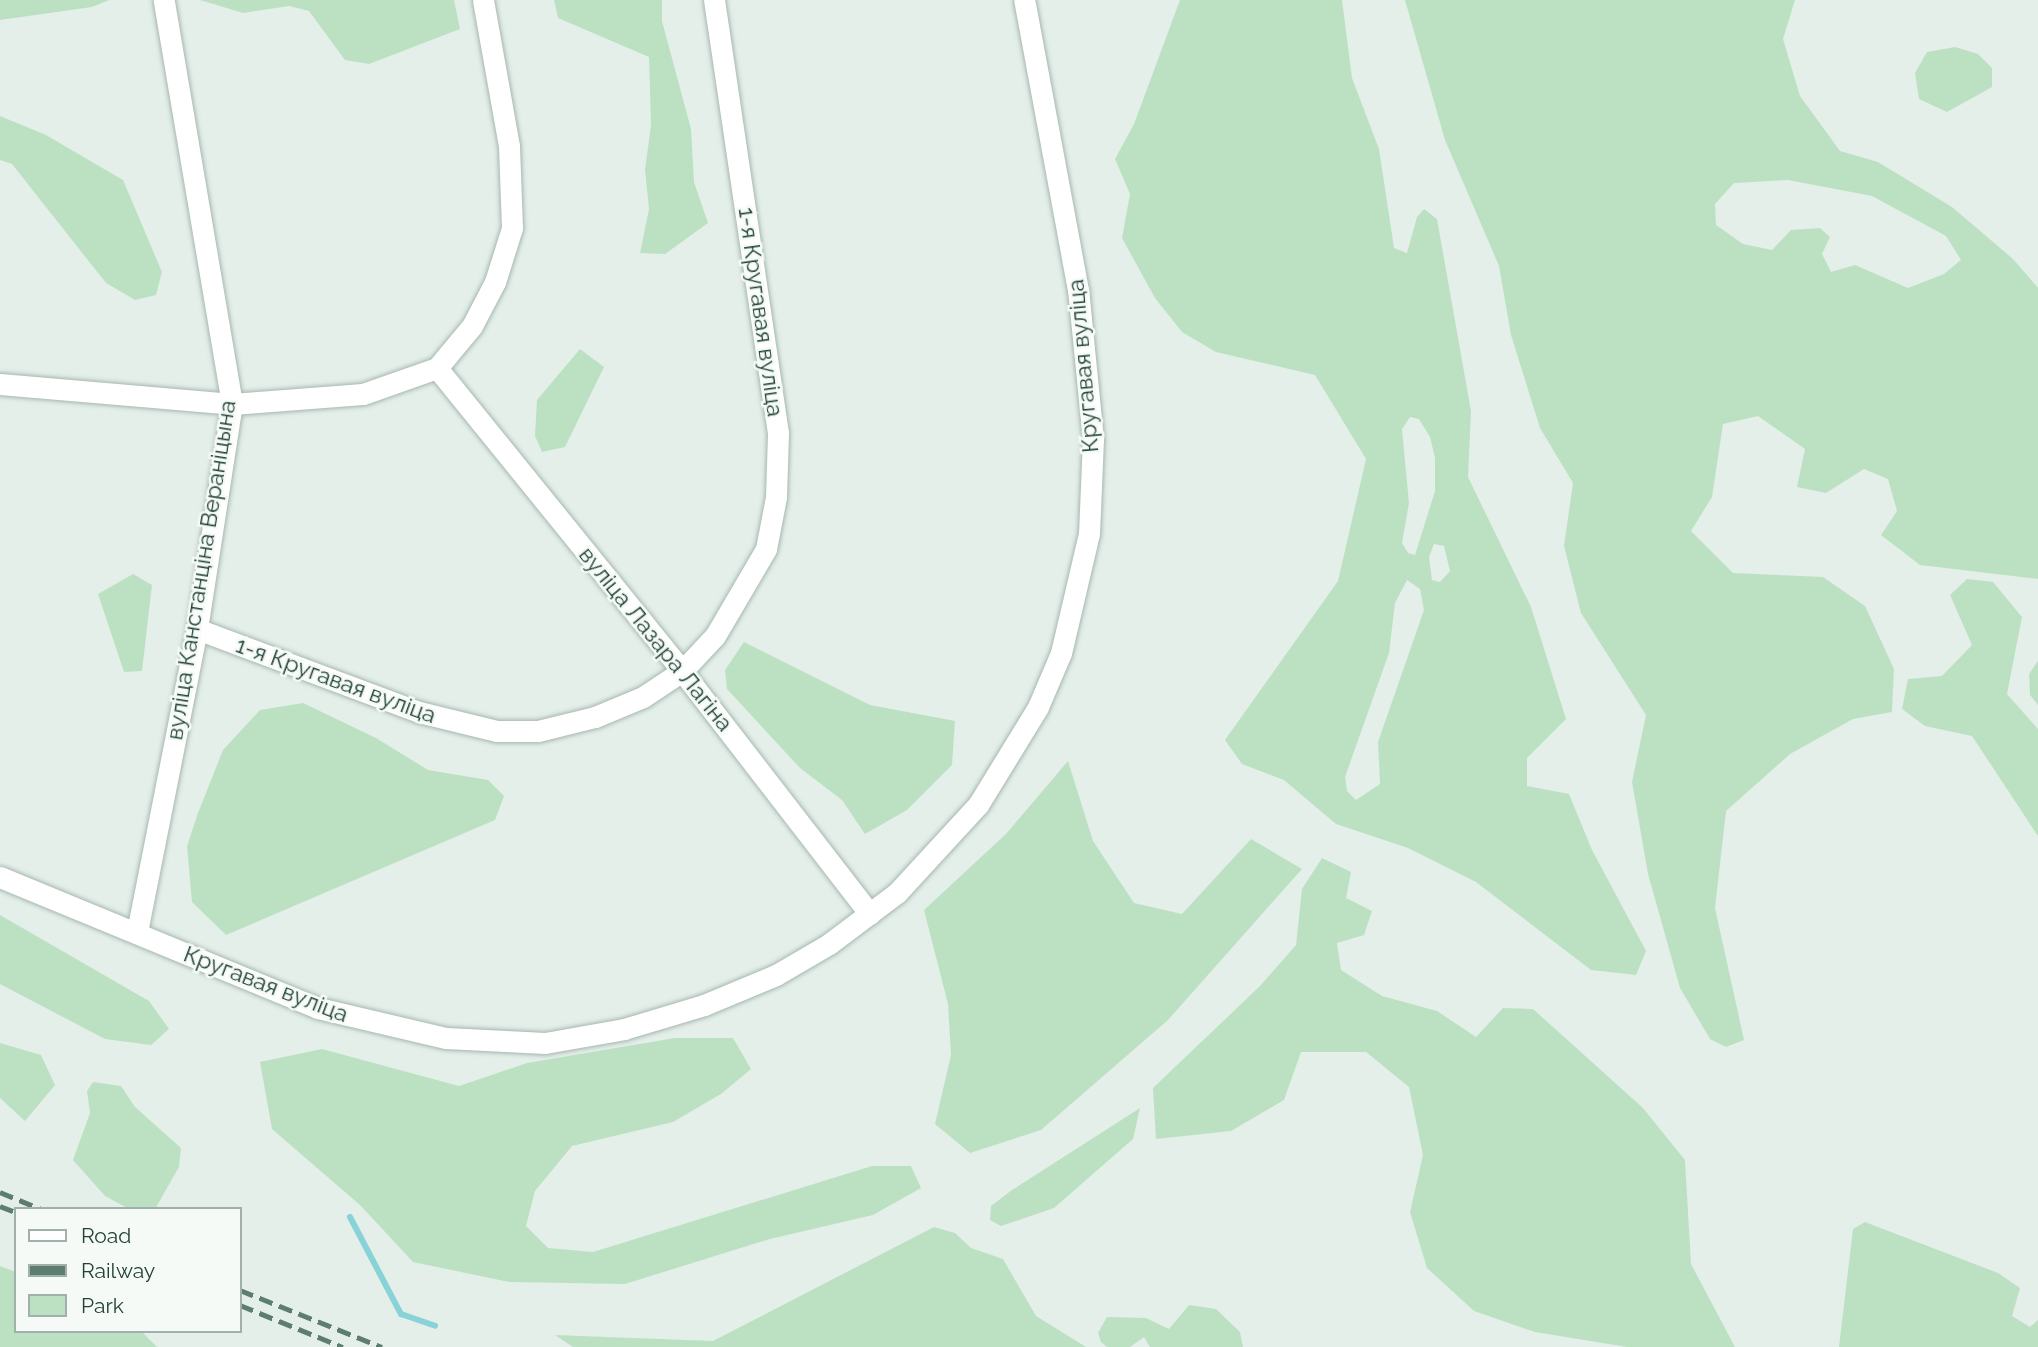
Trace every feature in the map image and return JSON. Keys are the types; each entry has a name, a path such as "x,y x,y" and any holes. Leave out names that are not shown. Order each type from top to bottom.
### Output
{"street":[{"name":"вуліца Канстанціна Вераніцына","path":"137,932 197,629 232,404 164,0"},
{"path":"0,384 232,404 363,394 436,368 472,326 495,282 512,228 509,146 483,0"},
{"name":"1-я Кругавая вуліца","path":"197,629 419,712 497,731 538,731 596,717 643,697 682,671 737,603 765,549 776,496 775,391 714,0"},
{"name":"Кругавая вуліца","path":"0,877 318,1008 371,1024 446,1038 545,1043 624,1029 704,1005 776,975 870,914 897,892 978,804 1038,707 1064,643 1088,534 1093,439 1078,290 1024,0"},
{"name":"вуліца Лазара Лагіна","path":"436,368 682,671 870,914"}],"green space":[{"path":"0,0 109,0 92,7 0,20"},
{"path":"200,0 454,0 460,29 369,64 345,60 309,11 289,6 243,13"},
{"path":"554,0 662,0 662,21 691,129 694,182 708,223 665,254 640,253 649,209 645,170 651,125 649,57 558,18"},
{"path":"1180,0 1342,0 1352,78 1379,149 1394,248 1407,253 1417,217 1424,209 1437,219 1471,411 1468,477 1531,607 1566,719 1527,758 1527,786 1569,794 1592,850 1646,951 1636,975 1591,970 1476,882 1408,848 1336,824 1284,780 1242,764 1225,740 1338,581 1366,459 1315,375 1216,352 1182,332 1155,298 1122,238 1130,194 1115,159 1134,124","holes":["1410,417 1419,419 1430,437 1435,458 1435,491 1415,555 1408,553 1402,543 1409,503 1402,429","1434,544 1444,546 1450,571 1440,582 1432,580 1429,557","1407,580 1420,589 1424,610 1378,742 1380,784 1356,800 1347,791 1345,777 1389,653 1395,603"]},
{"path":"1405,0 1795,0 1783,39 1800,96 1840,151 1878,162 1952,207 2013,259 2038,288 2038,579 1920,565 1881,535 1897,511 1888,479 1864,469 1826,493 1797,487 1805,449 1758,416 1723,424 1712,497 1691,531 1733,573 1823,577 1865,606 1894,669 1892,712 1853,719 1790,754 1726,811 1715,908 1744,1040 1726,1047 1710,1039 1680,988 1648,874 1632,782 1646,715 1581,613 1564,546 1573,483 1540,428 1511,335 1499,266 1445,140","holes":["1788,180 1872,196 1946,236 1961,260 1944,274 1908,288 1855,265 1831,272 1822,254 1830,237 1820,228 1791,230 1772,250 1743,244 1716,225 1715,204 1734,183"]},
{"path":"1955,47 1978,54 1992,68 1992,87 1947,112 1919,99 1915,73 1927,52"},
{"path":"0,116 46,135 123,180 162,272 156,295 135,300 106,283 12,164 0,160"},
{"path":"580,349 604,367 565,447 542,452 535,436 537,400"},
{"path":"133,574 152,585 142,671 124,672 98,594"},
{"path":"1967,579 1993,582 2022,617 2007,694 2038,729 2038,836 1972,736 1925,726 1902,709 1908,679 1942,676 1972,645 1950,595"},
{"path":"744,642 870,705 955,721 952,765 907,810 865,834 842,800 800,768 727,689 725,670"},
{"path":"2038,661 2038,705 2030,695 2029,674"},
{"path":"303,703 376,738 428,770 488,780 504,796 495,820 226,935 192,902 187,846 223,750 260,710"},
{"path":"1068,761 1093,841 1134,903 1182,914 1251,839 1302,869 1168,1020 1041,1130 970,1153 935,1124 951,1055 948,1004 924,910 1006,834"},
{"path":"1322,858 1351,872 1346,898 1372,911 1364,935 1337,943 1341,970 1382,996 1437,1011 1476,1037 1503,1008 1533,1009 1643,1108 1685,1160 1691,1264 1735,1347 1627,1347 1535,1332 1474,1311 1427,1268 1410,1212 1423,1155 1409,1087 1366,1052 1301,1052 1284,1100 1231,1131 1156,1139 1153,1088 1260,986 1296,945 1302,889"},
{"path":"0,915 149,1001 169,1029 151,1045 105,1039 0,984"},
{"path":"675,1038 733,1038 751,1069 721,1094 673,1122 572,1146 535,1191 526,1226 548,1248 593,1252 872,1166 911,1166 921,1188 873,1215 770,1239 625,1284 509,1282 413,1262 360,1205 272,1129 260,1062 322,1049 459,1086 527,1063"},
{"path":"0,1043 41,1055 55,1085 25,1121 0,1098"},
{"path":"93,1082 121,1086 135,1107 181,1148 179,1167 156,1207 125,1207 105,1196 73,1160 90,1113 87,1091"},
{"path":"1140,1108 1133,1139 1054,1208 1001,1226 990,1220 991,1206 1012,1190"},
{"path":"1865,1222 1998,1273 2020,1288 2012,1316 2030,1327 2038,1320 2038,1347 1839,1347 1853,1229"},
{"path":"934,1227 955,1233 971,1248 1003,1259 1036,1316 1086,1347 573,1347 555,1335 713,1341"},
{"path":"0,1266 14,1271 14,1333 143,1333 157,1347 0,1347"},
{"path":"1189,1305 1216,1309 1240,1332 1243,1347 1150,1347 1144,1337 1130,1347 1107,1347 1101,1342 1098,1333 1107,1317 1146,1318 1169,1329"}],"waterway":[{"path":"350,1217 401,1314 435,1326"}],"railway":[{"path":"0,1192 36,1207"},
{"path":"0,1206 14,1211"},
{"path":"242,1291 382,1347"},
{"path":"242,1306 343,1347"}]}
